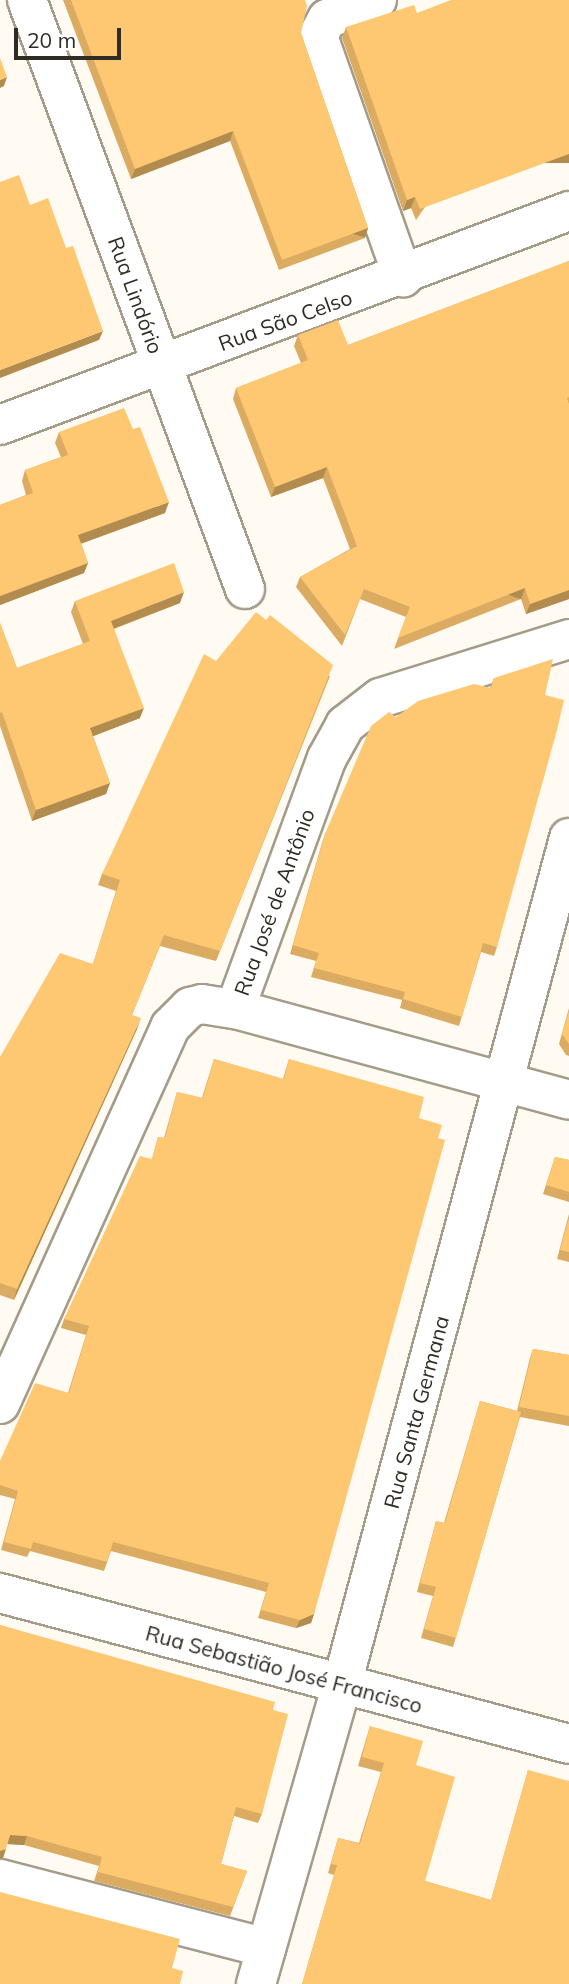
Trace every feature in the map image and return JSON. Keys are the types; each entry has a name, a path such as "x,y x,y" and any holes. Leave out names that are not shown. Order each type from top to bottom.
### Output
{"street":[{"name":"Rua Lindório","path":"27,0 245,589"},
{"path":"377,0 327,19 318,36 403,277"},
{"name":"Rua São Celso","path":"0,425 403,277 569,211"},
{"name":"Rua José de Antônio","path":"0,1404 170,1027 190,1007 202,1004 235,1009 327,758 345,726 380,698 569,639"},
{"name":"Rua Santa Germana","path":"256,1984 342,1684 569,838"},
{"path":"235,1009 569,1100"},
{"name":"Rua Sebastião José Francisco","path":"0,1593 569,1744"},
{"path":"0,1879 266,1948"}],"building":[{"path":"71,0 305,0 307,6 301,33 368,228 282,260 233,131 135,169"},
{"path":"451,0 569,0 569,154 420,209 415,197 407,200 346,27 414,5 417,13"},
{"path":"0,58 7,77 0,80"},
{"path":"19,175 30,205 48,198 66,248 73,246 103,331 0,370 0,182"},
{"path":"569,261 569,590 530,604 525,588 398,638 410,607 364,589 345,635 300,577 357,546 327,467 275,487 236,388 308,360 298,335 338,320 348,345"},
{"path":"124,408 133,429 140,427 169,502 78,535 88,563 0,596 0,505 33,493 25,470 68,455 59,432"},
{"path":"174,563 184,592 111,621 144,708 90,728 110,783 36,810 2,712 0,713 0,623 17,668 90,641 75,601"},
{"path":"256,612 266,620 270,615 333,665 220,951 164,935 132,1015 141,1018 17,1289 0,1283 0,1057 60,953 93,964 120,880 102,874 204,654 216,661"},
{"path":"553,659 545,695 564,700 557,730 497,947 483,943 462,1017 403,999 405,992 314,968 319,953 293,945 325,834 371,726 389,712 396,717 418,701 474,684 491,688 494,678"},
{"path":"569,1011 569,1044 562,1034"},
{"path":"214,1059 284,1079 289,1059 424,1097 419,1118 442,1125 438,1138 445,1140 314,1614 300,1620 261,1610 269,1583 113,1542 107,1562 33,1542 31,1549 4,1542 18,1491 0,1485 0,1461 35,1383 69,1393 89,1326 64,1319 140,1156 152,1159 158,1137 165,1138 177,1092 203,1098"},
{"path":"555,1157 569,1160 569,1192 546,1185"},
{"path":"569,1218 569,1252 560,1250"},
{"path":"533,1349 569,1355 569,1416 519,1407"},
{"path":"480,1401 521,1412 456,1638 424,1629 436,1587 420,1583 436,1521 445,1523"},
{"path":"0,1625 275,1702 273,1710 288,1714 262,1814 236,1807 221,1864 247,1871 233,1907 98,1872 102,1857 27,1836 10,1835 6,1849 0,1851"},
{"path":"370,1726 423,1741 416,1765 455,1777 425,1881 491,1900 528,1770 569,1781 569,1984 302,1984 337,1865 331,1864 338,1838 360,1844 384,1763 362,1757"},
{"path":"0,1892 180,1939 172,1968 183,1971 180,1984 0,1984"}]}
